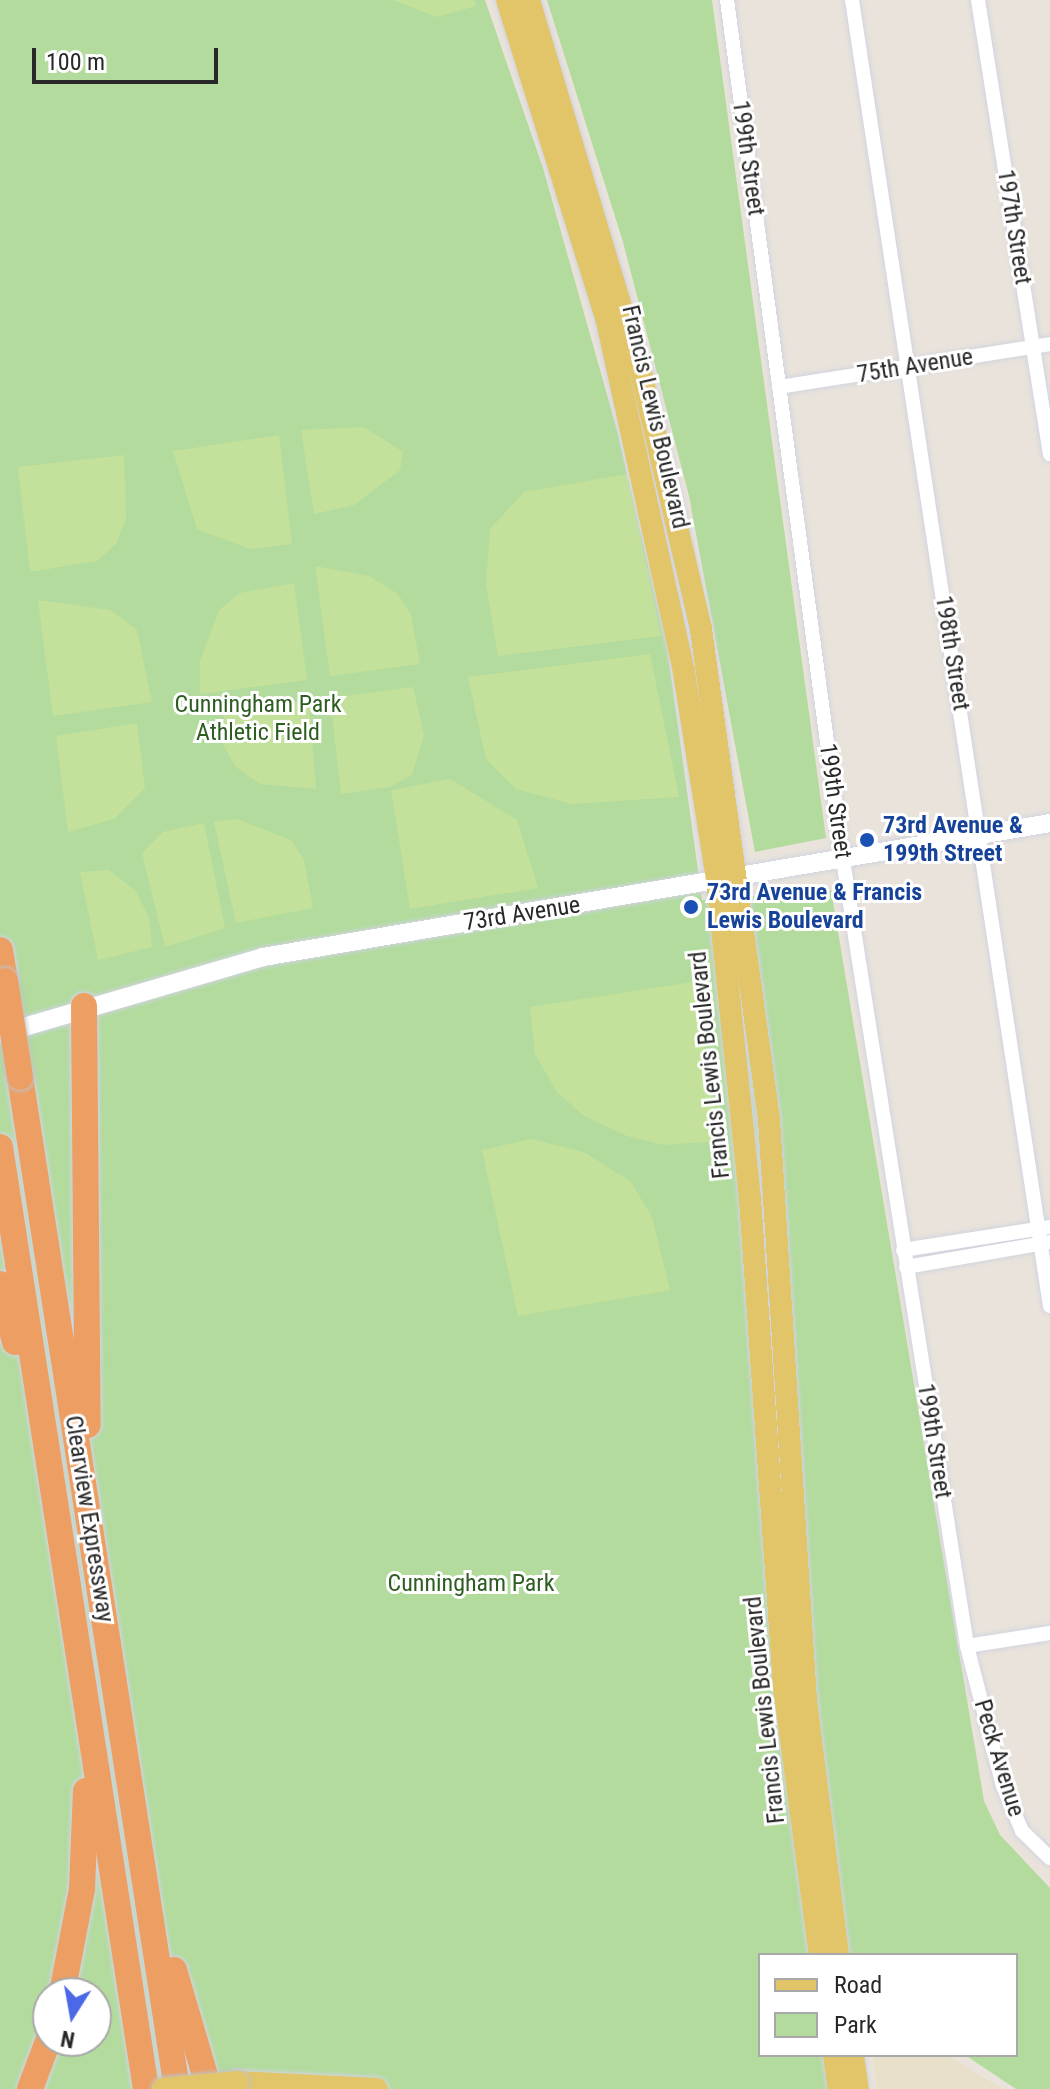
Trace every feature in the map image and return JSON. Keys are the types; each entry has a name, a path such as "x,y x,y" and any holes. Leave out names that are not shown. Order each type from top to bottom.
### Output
{"highway":[{"name":"Clearview Expressway","path":"0,950 177,2089"},
{"path":"84,1006 91,1532"},
{"name":"Clearview Expressway","path":"0,1147 146,2089"},
{"path":"0,1284 54,1497"},
{"path":"65,1977 86,1841 77,1644"},
{"path":"136,1822 209,2089"},
{"path":"31,2087 42,2057"}],"main road":[{"name":"Francis Lewis Boulevard","path":"507,0 606,317 667,582 717,880 750,1199 785,1694 820,1953"},
{"name":"Francis Lewis Boulevard","path":"529,0 641,373 701,629 740,877 769,1119 806,1701 838,1953"},
{"path":"834,2057 839,2089"},
{"path":"853,2057 858,2089"},
{"path":"163,2089 238,2082 377,2089"}],"street":[{"name":"199th Street","path":"727,0 843,860 967,1646"},
{"name":"198th Street","path":"852,0 979,836 1044,1236 1050,1306"},
{"name":"197th Street","path":"978,0 1050,454"},
{"name":"75th Avenue","path":"779,387 1050,344"},
{"name":"73rd Avenue","path":"0,1034 84,1006 263,957 1050,823"},
{"path":"903,1250 1044,1236"},
{"path":"906,1267 1044,1236"},
{"path":"967,1646 1050,1633"},
{"name":"Peck Avenue","path":"967,1646 1003,1786 1022,1831 1050,1858"}],"shaded area":[{"path":"872,2057 950,2057 1003,2089 877,2089"}],"green space":[{"name":"Cunningham Park","path":"0,0 485,0 543,168 617,430 667,646 702,900 831,890 984,1801 1000,1835 1050,1888 1050,2089 1016,2089 968,2057 1018,2057 1018,1953 758,1953 758,2057 827,2057 831,2089 0,2089"},
{"path":"393,0 474,0 476,6 437,17"},
{"path":"547,0 712,0 826,838 755,852 689,496 623,242"},
{"path":"364,427 403,452 400,470 354,505 314,514 301,430"},
{"path":"279,435 292,544 250,549 197,529 173,451"},
{"path":"124,455 126,519 116,544 97,561 30,572 18,467"},
{"path":"627,474 661,636 498,656 486,584 490,529 524,492"},
{"path":"315,566 369,576 398,594 411,615 420,664 330,676"},
{"path":"294,583 307,680 200,694 200,661 219,610 240,593"},
{"path":"38,600 110,610 137,630 152,702 53,716"},
{"path":"650,654 679,797 572,804 516,789 486,759 468,677"},
{"path":"413,687 424,735 412,775 390,787 341,794 330,698"},
{"name":"Cunningham Park Athletic Field","path":"309,701 316,789 260,784 236,767 223,745 224,709"},
{"path":"137,723 145,788 114,819 68,832 56,736"},
{"path":"450,779 517,820 538,888 410,909 391,790"},
{"path":"237,819 291,840 304,860 313,908 236,923 214,822"},
{"path":"204,823 225,928 165,947 142,853 163,832"},
{"path":"109,870 135,890 149,917 152,947 98,960 80,872"},
{"path":"693,982 719,1141 664,1145 627,1136 584,1116 557,1092 535,1054 530,1007"},
{"path":"531,1139 584,1152 631,1182 652,1217 670,1290 518,1316 482,1150"}],"place":[{"name":"73rd Avenue & 199th Street","path":"867,840"},
{"name":"73rd Avenue & Francis Lewis Boulevard","path":"691,907"}]}
